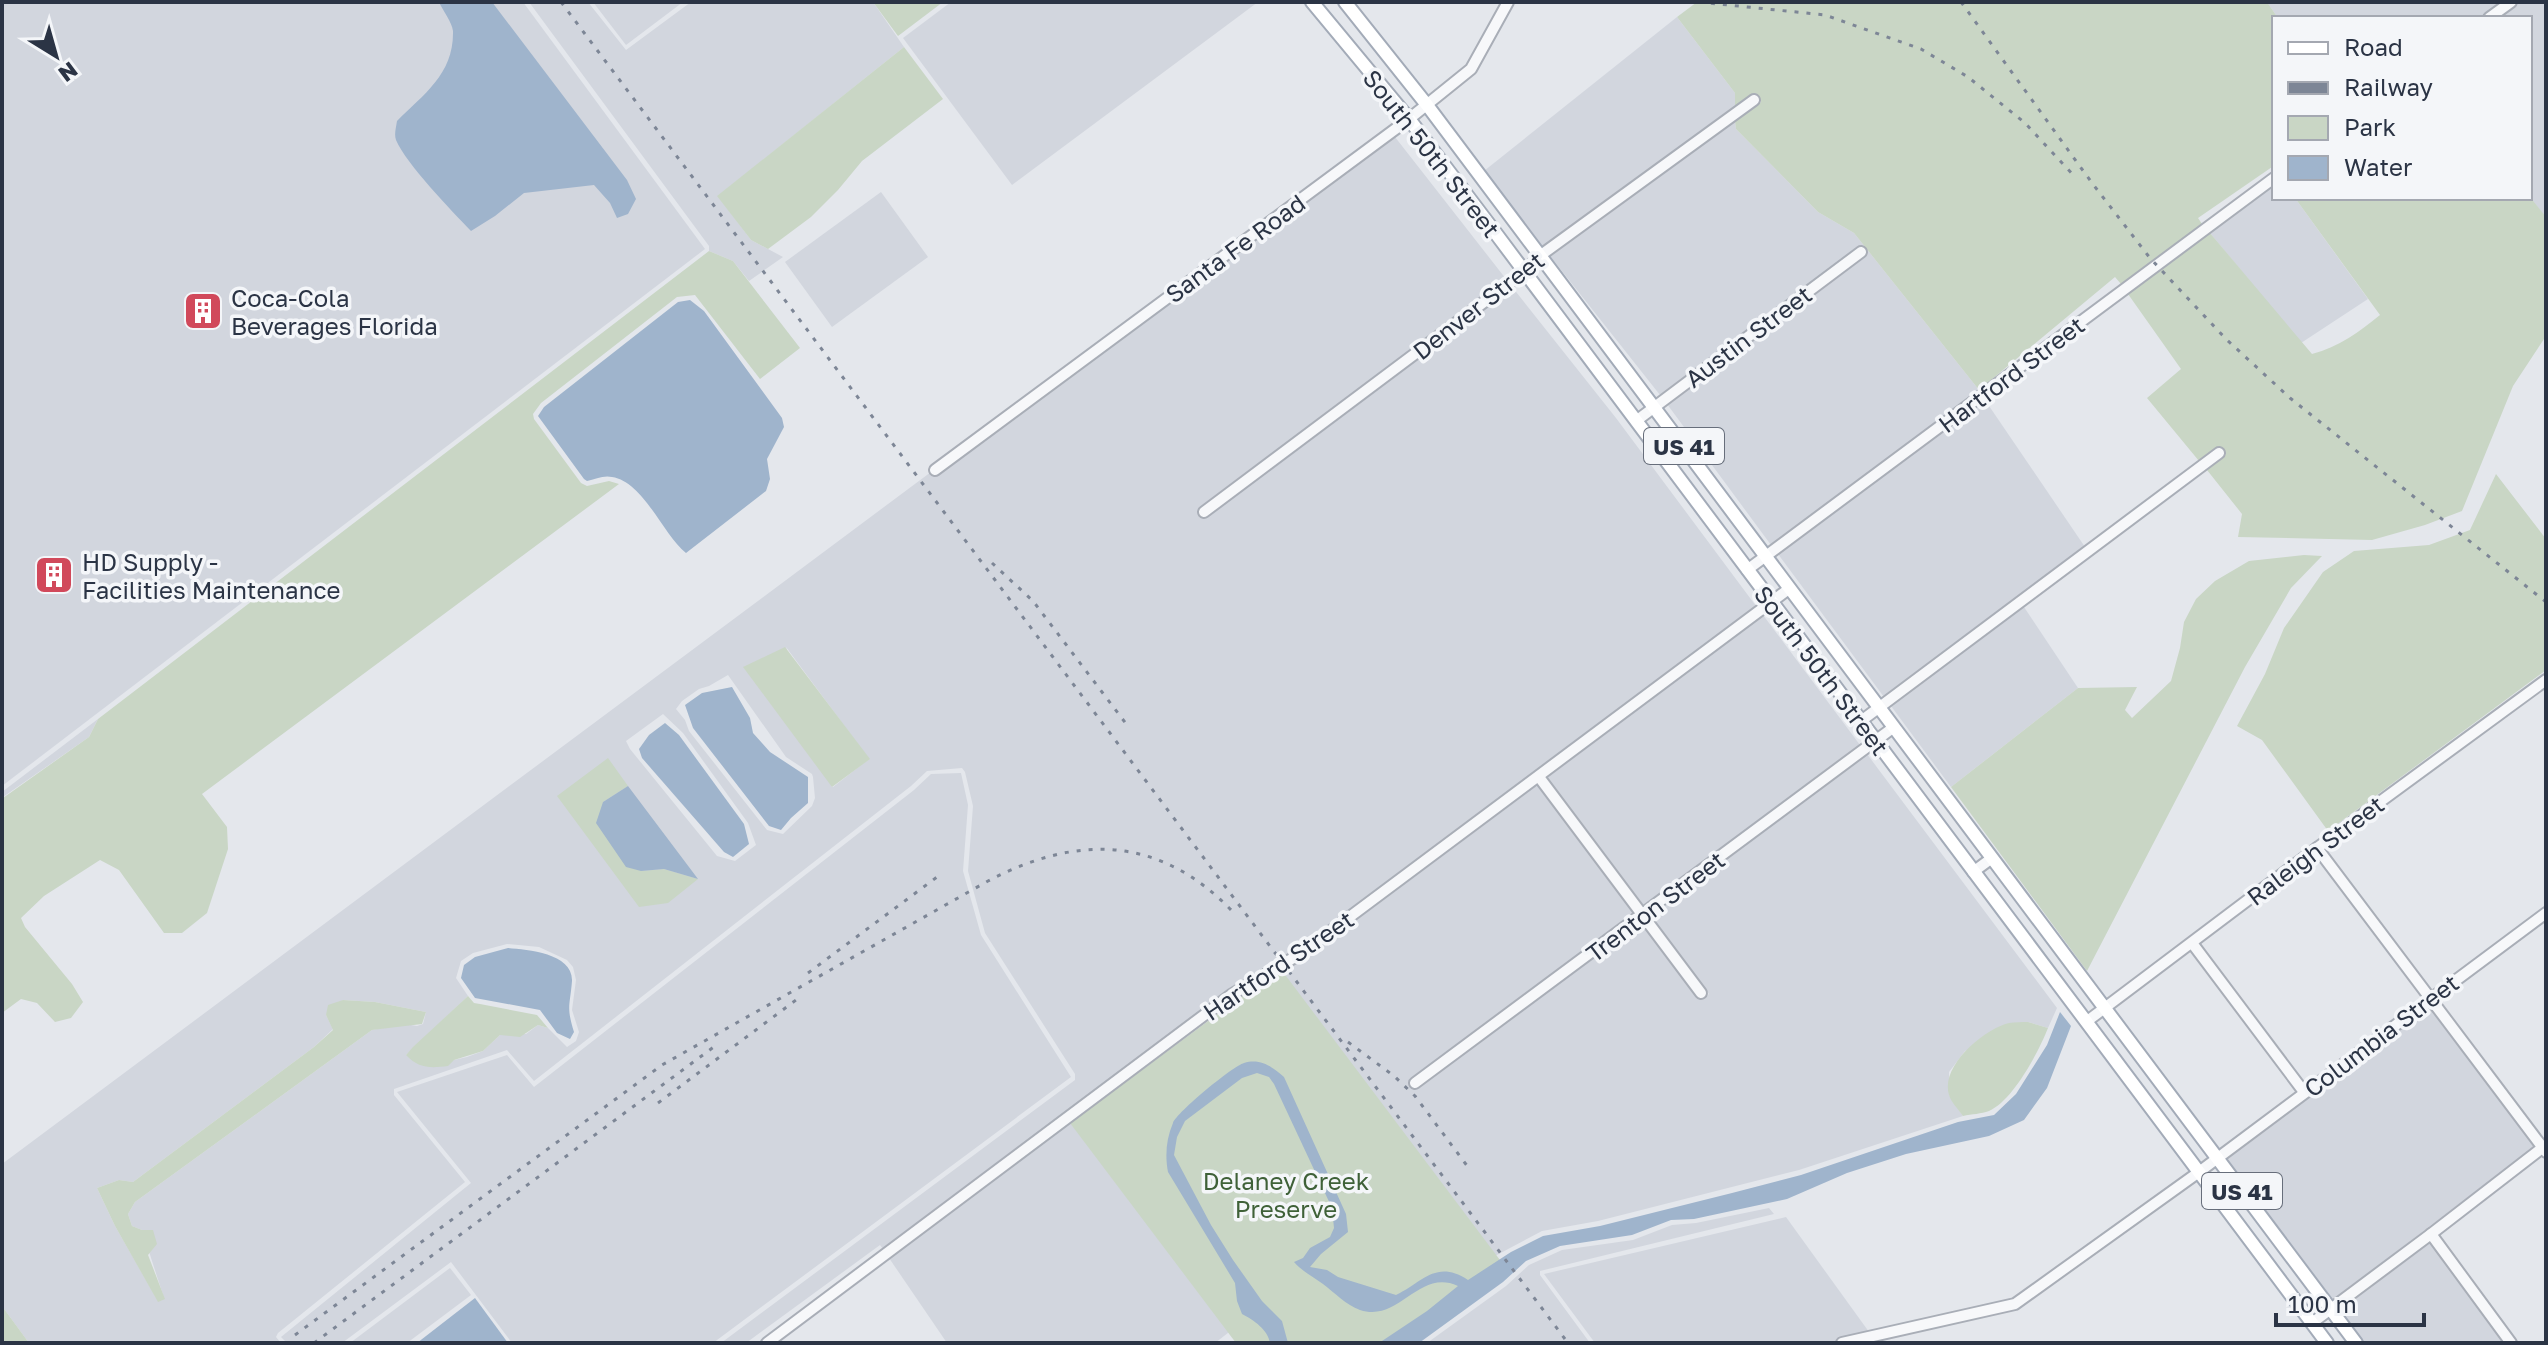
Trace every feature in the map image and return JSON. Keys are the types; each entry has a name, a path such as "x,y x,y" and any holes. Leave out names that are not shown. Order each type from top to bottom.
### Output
{"main road":[{"name":"South 50th Street","path":"1312,2 1409,119 2327,1343"},
{"name":"South 50th Street","path":"1345,2 1541,255 2356,1343"}],"street":[{"name":"Santa Fe Road","path":"935,470 1427,105 1471,69 1508,2"},
{"path":"2492,16 2511,2"},
{"name":"Denver Street","path":"1204,512 1524,272 1541,255 1754,100"},
{"name":"Hartford Street","path":"1747,570 2272,179"},
{"name":"Austin Street","path":"1636,421 1861,252"},
{"path":"1861,721 2219,453"},
{"name":"Hartford Street","path":"767,1343 1231,995 1300,954 1790,588"},
{"name":"Raleigh Street","path":"2086,1022 2317,848 2545,683"},
{"name":"Trenton Street","path":"1415,1083 1894,727"},
{"path":"1539,777 1701,993"},
{"path":"2312,1323 2545,1148 2317,848"},
{"path":"1973,872 1992,858"},
{"name":"Columbia Street","path":"1842,1343 2015,1304 2199,1172 2546,913"},
{"path":"2192,943 2304,1092"},
{"path":"2431,1234 2511,1343"}],"shaded area":[{"path":"2,2 523,2 705,249 2,786"},
{"path":"529,2 588,2 626,50 691,2 873,2 904,47 718,196 751,240 783,257 749,281 733,261 709,251 709,246"},
{"path":"593,2 683,2 626,45"},
{"path":"951,2 1258,2 1012,185 903,38"},
{"path":"2267,2 2501,2 2483,16 2277,16"},
{"path":"2520,2 2546,2 2545,217 2532,200 2532,16 2502,16"},
{"path":"1677,17 1735,93 1735,107 1543,247 1484,171"},
{"path":"1735,121 1736,129 1818,212 1854,233 1979,390 1771,545 1667,404 1868,254 1862,245 1660,395 1550,256"},
{"path":"1395,137 1506,279 1197,510 1203,519 1513,288 1616,418 1756,606 1297,950 1270,966 1268,964 1228,990 883,1249 880,1245 746,1343 721,1343 1075,1080 1075,1074 985,933 968,871 973,806 962,768 927,771 534,1081 507,1050 394,1089 394,1095 465,1182 278,1333 276,1337 281,1343 29,1343 2,1306 2,1164 931,472 935,477","holes":["786,647 869,759 832,787","728,675 786,757 812,774 815,798 812,806 783,834 767,830 689,731 676,709 699,689","663,714 683,733 748,823 756,845 735,861 717,856 626,741","507,944 539,947 567,960 573,967 576,980 572,1010 579,1032 576,1041 567,1047 548,1028 538,1025 526,1034 500,1035 483,1051 454,1060 406,1055 468,996 456,978 461,961 473,953","343,1000 375,1002 426,1012 423,1024 372,1030 135,1202 128,1214 132,1226 142,1230 164,1298 158,1301 97,1188 119,1180 133,1182 314,1047 333,1029 326,1015"]},
{"path":"2272,186 2272,200 2296,200 2368,299 2301,343 2210,233"},
{"path":"881,192 928,257 832,327 785,262"},
{"path":"1985,400 2085,547 1884,697 1778,554"},
{"path":"2024,607 2078,688 1951,787 1891,706"},
{"path":"1763,615 1860,745 1645,907 1547,778"},
{"path":"98,719 89,737 3,797 2,802 2,792"},
{"path":"1867,754 2057,1008 2048,1028 2028,1022 1965,1051 1949,1072 1949,1095 1963,1116 1799,1170 1598,1221 1542,1231 1495,1256 1277,975 1304,959 1539,784 1637,913 1408,1082 1415,1090 1643,922 1701,1000 1709,994 1651,916"},
{"path":"961,773 968,805 963,871 981,935 1071,1077 713,1343 512,1343 451,1262 342,1343 287,1343 281,1337 471,1183 397,1092 507,1055 534,1087 931,774"},
{"path":"2432,1006 2535,1146 2333,1300 2227,1158"},
{"path":"1079,1116 1233,1329 1215,1343 947,1343 889,1258"},
{"path":"1769,1208 1774,1214 1540,1271 1590,1343 1427,1343 1506,1286 1529,1265 1562,1250 1633,1240 1672,1225"},
{"path":"1786,1217 1877,1343 1595,1343 1544,1274"},
{"path":"2431,1242 2504,1343 2365,1343 2340,1309"},
{"path":"450,1268 471,1295 407,1343 350,1343"}],"green space":[{"path":"873,2 943,2 898,36"},
{"path":"1697,2 2267,2 2277,16 2272,16 2272,167 2198,218 2202,224 2121,284 2115,277 1979,390 1854,233 1818,212 1736,129 1735,121 1761,102 1755,93 1735,107 1735,93 1677,17"},
{"path":"904,47 943,99 862,161 811,217 768,249 751,240 717,196"},
{"path":"2296,200 2532,200 2546,217 2546,336 2513,386 2462,511 2372,540 2238,537 2242,514 2207,470 2226,454 2219,446 2199,461 2147,398 2181,369 2128,294 2210,233 2312,354 2348,338 2380,315"},
{"path":"709,251 733,261 800,348 760,379 695,295 677,297 541,403 533,414 534,419 581,483 587,486 609,481 619,484 202,794 227,827 228,849 207,913 182,933 164,933 119,870 100,860 44,896 21,918 83,1002 71,1018 55,1022 37,1003 21,999 2,1013 3,798 89,737 98,719"},
{"path":"2496,474 2546,539 2546,670 2328,831 2262,740 2237,726 2265,674 2284,628 2323,572 2354,551 2429,545 2470,530"},
{"path":"2322,556 2291,588 2245,667 2087,971 1951,787 2078,688 2137,687 2125,710 2132,718 2171,681 2184,622 2196,599 2215,581 2249,561"},
{"path":"785,647 870,759 832,787 743,667"},
{"path":"608,758 628,786 603,802 641,871 664,869 698,879 668,903 639,907 557,796"},
{"name":"Delaney Creek Preserve","path":"1280,968 1503,1264 1398,1343 1236,1343 1070,1123"},
{"path":"468,996 474,1003 537,1015 548,1028 538,1025 520,1037 500,1035 483,1051 454,1060 448,1066 426,1066 406,1055"},
{"path":"343,1000 375,1002 426,1012 422,1024 372,1030 135,1202 128,1214 132,1226 153,1230 157,1244 148,1255 165,1299 158,1302 97,1188 119,1180 133,1182 314,1047 333,1030 326,1015 328,1005"},
{"path":"2028,1022 2048,1028 2032,1062 2016,1086 1998,1106 1963,1116 1949,1095 1948,1084 1957,1061 1988,1033 2009,1023"},
{"path":"2,1306 29,1343 2,1343"}],"water":[{"path":"439,2 492,2 627,180 636,199 628,214 617,218 610,203 594,185 524,193 471,231 430,187 402,150 395,133 397,121 436,82 448,59 453,31"},
{"path":"690,300 704,311 782,418 784,427 767,459 770,479 766,491 686,553 634,488 612,477 584,479 538,416 544,407 678,302"},
{"path":"732,687 750,718 753,733 770,752 808,777 808,803 781,830 769,826 693,728 685,705 702,693"},
{"path":"665,723 679,735 744,824 749,844 733,857 724,852 642,758 639,749 649,735"},
{"path":"628,786 698,879 664,869 641,871 626,867 596,823 603,802"},
{"path":"508,948 548,955 565,964 572,981 569,1011 574,1032 570,1039 557,1033 540,1010 475,998 461,978 464,965 475,957"},
{"path":"2060,1012 2071,1026 2047,1088 2024,1120 1989,1136 1906,1154 1847,1173 1787,1199 1694,1219 1671,1220 1632,1235 1560,1246 1526,1261 1503,1282 1419,1343 1379,1343 1458,1286 1444,1282 1431,1284 1387,1309 1374,1312 1360,1310 1294,1262 1330,1237 1334,1228 1332,1208 1269,1077 1257,1073 1242,1078 1185,1121 1177,1137 1174,1155 1233,1260 1262,1301 1282,1321 1288,1343 1270,1343 1260,1326 1242,1314 1235,1283 1168,1172 1166,1154 1169,1135 1173,1123 1184,1109 1244,1063 1256,1062 1271,1067 1284,1077 1346,1214 1348,1232 1310,1267 1327,1270 1338,1277 1396,1295 1438,1272 1457,1274 1468,1280 1543,1236 1600,1226 1801,1175 1958,1122 1994,1115 2016,1094 2047,1045"},
{"path":"475,1298 508,1343 417,1343"}],"railway":[{"path":"561,2 1568,1343"},
{"path":"1699,2 1825,15 1921,49 1968,77 2025,123 2076,178"},
{"path":"1961,2 2150,258 2226,339 2290,398 2546,602"},
{"path":"992,563 1033,601 1127,725"},
{"path":"295,1335 662,1065 988,881 1021,866 1054,855 1086,850 1117,850 1147,856 1177,868 1206,887 1234,913"},
{"path":"808,973 941,874"},
{"path":"658,1103 796,1000"},
{"path":"1348,1042 1415,1096 1468,1167"},
{"path":"314,1343 715,1046"}],"place":[{"name":"Coca-Cola Beverages Florida","path":"203,311"},
{"name":"HD Supply - Facilities Maintenance","path":"54,575"}]}
